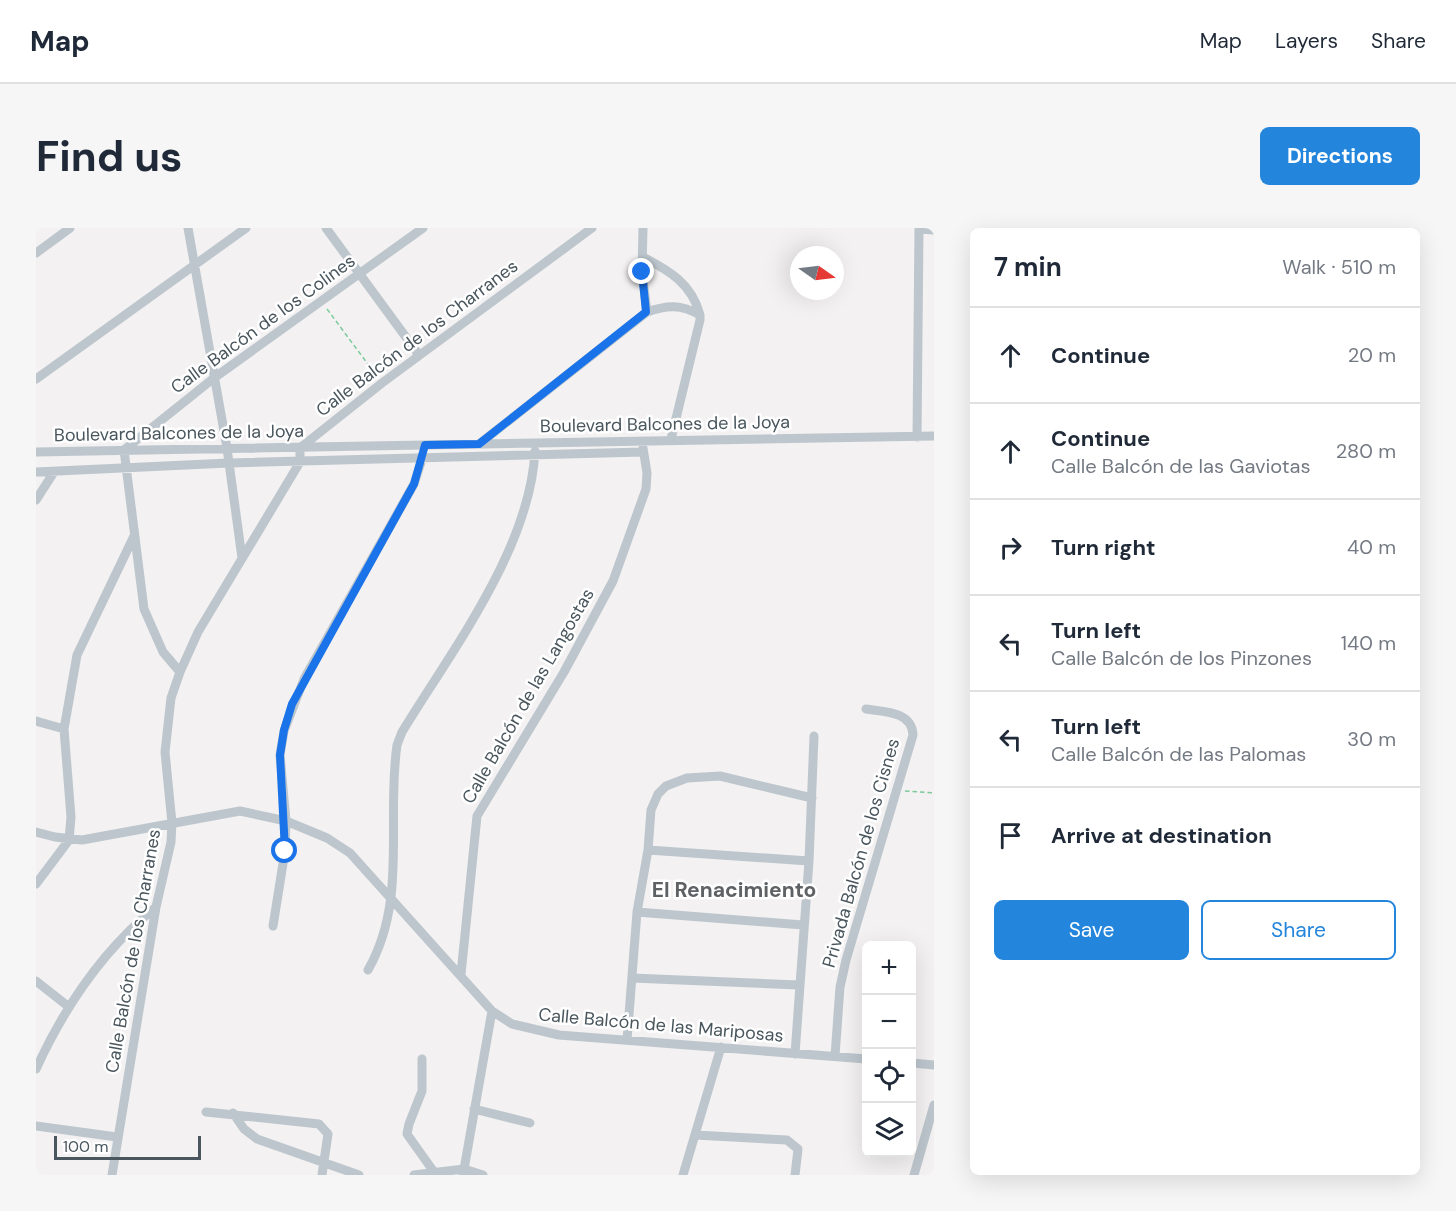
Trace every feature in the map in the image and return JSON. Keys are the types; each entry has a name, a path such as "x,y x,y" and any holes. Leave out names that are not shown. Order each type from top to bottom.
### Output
{"street":[{"path":"36,253 70,228"},
{"path":"188,228 227,448 242,558"},
{"path":"36,379 246,228"},
{"path":"326,228 419,355"},
{"name":"Calle Balcón de los Colines","path":"124,450 214,378 423,228"},
{"name":"Calle Balcón de los Charranes","path":"300,448 419,355 592,228"},
{"path":"643,228 646,312"},
{"path":"916,437 919,228 934,230"},
{"path":"643,257 690,289 700,315 698,334 670,440"},
{"path":"479,444 646,312 673,305 700,315"},
{"name":"Boulevard Balcones de la Joya","path":"36,452 934,436"},
{"name":"Calle Balcón de las Langostas","path":"461,975 477,816 564,672 613,581 646,489 647,473 642,440"},
{"path":"368,970 380,949 393,898 397,745 402,732 501,568 510,548 530,484 536,442"},
{"path":"273,926 285,851 286,820 280,755 284,730 292,704 414,484 425,445"},
{"path":"300,448 300,462"},
{"path":"124,450 144,609 163,652 180,672"},
{"name":"Boulevard Balcones de la Joya","path":"36,472 229,463 643,452"},
{"name":"Calle Balcón de los Charranes","path":"112,1175 156,907 171,842 172,823 165,752 167,723 180,672 198,632 300,462"},
{"path":"36,500 54,471"},
{"path":"36,884 69,840 71,818 64,729 77,654 134,536"},
{"name":"Privada Balcón de los Cisnes","path":"835,1056 840,987 846,960 912,742 912,730 903,717 866,710"},
{"path":"36,721 64,729"},
{"path":"795,1054 809,861 814,736"},
{"path":"627,1040 637,912 648,850 648,825 654,801 666,786 687,778 702,776 734,778 812,798"},
{"name":"Calle Balcón de las Mariposas","path":"36,832 69,840 82,840 240,811 286,820 327,838 350,852 492,1011 512,1024 546,1033 862,1059"},
{"path":"648,850 809,861"},
{"path":"36,1069 69,1007 117,944 156,907"},
{"path":"637,912 803,925"},
{"path":"632,978 799,985"},
{"path":"36,981 69,1007"},
{"path":"464,1172 492,1011"},
{"path":"683,1175 721,1047"},
{"path":"422,1059 422,1091 409,1124 408,1134 433,1174"},
{"path":"916,1063 933,1061"},
{"path":"914,1175 934,1105"},
{"path":"474,1109 530,1123"},
{"path":"206,1112 233,1113 319,1124 328,1134 322,1175"},
{"path":"233,1113 244,1129 257,1139 325,1161 359,1175"},
{"path":"36,1126 117,1137"},
{"path":"695,1135 787,1140 798,1149 795,1175"},
{"path":"414,1175 464,1172 483,1175"}],"path":[{"path":"322,301 382,383"},
{"path":"896,789 923,794 934,793"}],"district":[{"name":"El Renacimiento","path":"734,890"}],"route":[{"path":"285,851 286,820 280,755 284,730 292,704 414,484 425,445 479,444 646,312 642,272"}]}
